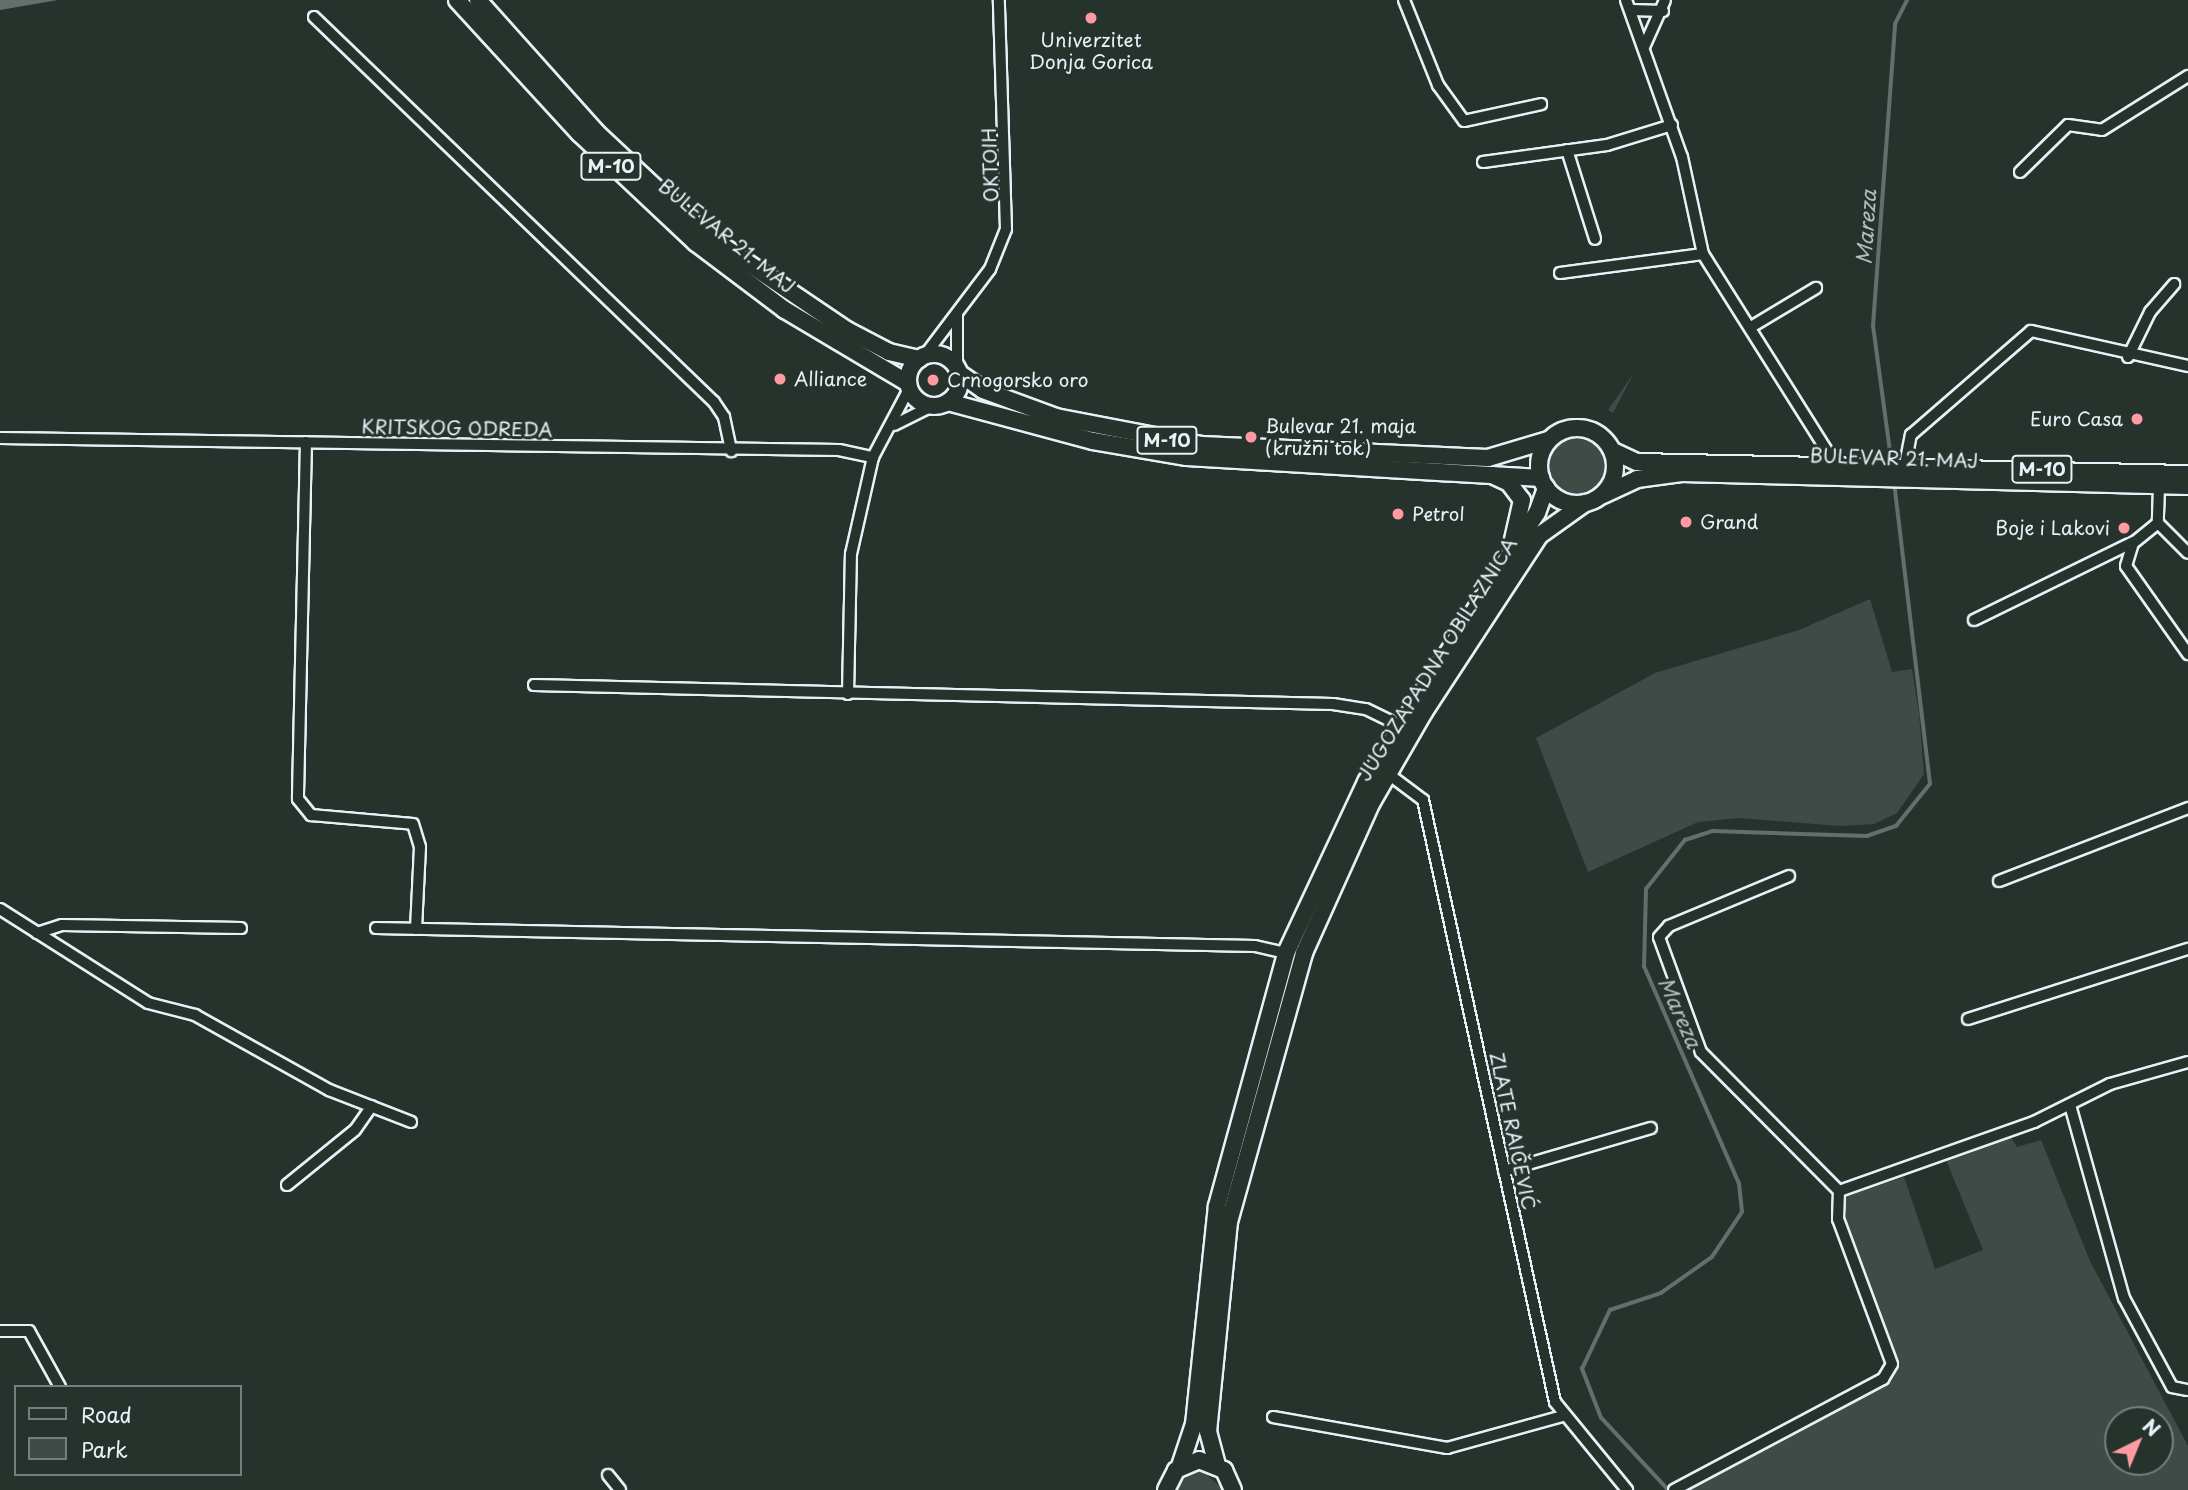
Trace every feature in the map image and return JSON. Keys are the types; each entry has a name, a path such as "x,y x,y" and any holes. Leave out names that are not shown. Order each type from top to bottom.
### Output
{"main road":[{"name":"BULEVAR 21. MAJ","path":"457,0 598,152 696,243 785,310 909,386"},
{"name":"BULEVAR 21. MAJ","path":"478,0 596,132 705,234 836,323 889,352 922,357"},
{"path":"909,386 922,357"},
{"name":"M-10","path":"922,357 946,357 958,370 991,394 1056,417 1202,445 1488,458 1548,440 1564,429 1585,428 1613,451"},
{"path":"940,404 959,389 958,370"},
{"name":"M-10","path":"909,386 940,404 1093,441 1187,457 1483,471 1544,483 1564,502 1586,503 1603,495"},
{"path":"1544,483 1539,458 1548,440"},
{"name":"BULEVAR 21. MAJ","path":"1613,451 1637,462 1905,465 2188,474"},
{"path":"1603,495 1615,475 1613,451"},
{"path":"1483,471 1509,483 1521,500 1513,550"},
{"name":"BULEVAR 21. MAJ","path":"1603,495 1637,479 1682,473 2188,486"},
{"name":"JUGOZAPADNA OBILAZNICA","path":"1166,1490 1180,1466 1193,1431 1200,1324 1226,1161 1286,953 1343,826 1399,725 1513,550 1544,483"},
{"name":"JUGOZAPADNA OBILAZNICA","path":"1233,1490 1217,1465 1208,1435 1213,1350 1228,1222 1250,1131 1304,953 1387,773 1540,535 1586,503"},
{"path":"1180,1466 1199,1460 1217,1465"}],"street":[{"name":"OKTOIH","path":"922,357 957,315 995,260 1008,220 999,0"},
{"path":"1404,0 1438,85 1464,121 1541,104"},
{"path":"1626,0 1632,10 1672,125 1703,254 1835,464"},
{"path":"1632,10 1664,5"},
{"path":"1644,47 1664,5"},
{"path":"314,17 714,401 724,417 730,451"},
{"path":"2020,172 2068,125 2102,130 2188,76"},
{"path":"1483,162 1567,150 1672,125"},
{"path":"1567,150 1595,239"},
{"path":"1560,273 1703,254"},
{"path":"2128,357 2150,312 2174,284"},
{"path":"1751,327 1816,288"},
{"path":"957,315 958,370"},
{"path":"1905,465 1911,435 2024,334 2038,331 2128,357 2188,366"},
{"path":"848,694 851,554 873,457 894,425 909,386"},
{"path":"894,425 940,404"},
{"name":"KRITSKOG ODREDA","path":"0,438 730,451 839,450 873,457"},
{"path":"306,442 298,799 311,815 413,824 420,847 416,929"},
{"path":"2159,487 2158,523 2188,553"},
{"path":"1974,620 2066,569 2133,542 2158,523"},
{"path":"2133,542 2126,561 2132,582 2188,654"},
{"path":"534,685 1333,704 1366,709 1399,725"},
{"name":"ZLATE RAIČEVIĆ","path":"1387,773 1423,800 1504,1171 1531,1310 1562,1416 1627,1490"},
{"path":"1999,881 2188,808"},
{"path":"1675,1489 1891,1370 1891,1357 1838,1219 1839,1191 1701,1052 1659,937 1669,926 1789,876"},
{"path":"0,909 148,1003 195,1015 329,1090 411,1122"},
{"path":"37,933 62,925 241,928"},
{"path":"376,928 1255,946 1286,953"},
{"path":"1968,1019 2188,949"},
{"path":"1839,1191 2070,1105 2109,1084 2188,1062"},
{"path":"2070,1105 2124,1298 2172,1387 2188,1390"},
{"path":"287,1185 355,1130 372,1106"},
{"path":"1504,1171 1651,1128"},
{"path":"0,1331 16,1326 29,1331 59,1385"},
{"path":"1273,1418 1447,1448 1562,1416"},
{"path":"608,1475 620,1490"}],"green space":[{"path":"1634,373 1613,413 1608,410"},
{"path":"1570,436 1582,436 1601,449 1606,466 1604,478 1593,491 1582,496 1570,496 1551,483 1546,472 1546,460 1559,441"},
{"path":"1870,599 1892,672 1912,669 1919,713 1924,774 1897,813 1874,824 1840,826 1739,818 1698,822 1588,872 1536,738 1655,673 1799,630"},
{"path":"2010,1136 2017,1147 2041,1140 2090,1261 2167,1406 2104,1406 2104,1476 2174,1476 2174,1420 2188,1446 2188,1490 1678,1490 1888,1382 1896,1370 1842,1217 1844,1197 1904,1177 1935,1269 1983,1250 1946,1160"},
{"path":"1203,1471 1224,1490 1176,1490 1188,1474"}],"shaded area":[{"path":"0,0 58,0 0,10"}],"waterway":[{"name":"Mareza","path":"1891,459 1873,326 1895,24 1907,0"},
{"name":"Mareza","path":"1668,1490 1601,1418 1582,1369 1610,1310 1661,1293 1712,1257 1742,1212 1739,1184 1644,967 1646,889 1685,840 1713,831 1867,836 1896,826 1930,784 1895,490"}],"place":[{"name":"Univerzitet Donja Gorica","path":"1091,18"},
{"name":"Alliance","path":"780,379"},
{"name":"Crnogorsko oro","path":"933,380"},
{"name":"Euro Casa","path":"2137,419"},
{"name":"Bulevar 21. maja (kružni tok)","path":"1251,437"},
{"name":"Petrol","path":"1398,514"},
{"name":"Grand","path":"1686,522"},
{"name":"Boje i Lakovi","path":"2124,528"}]}
